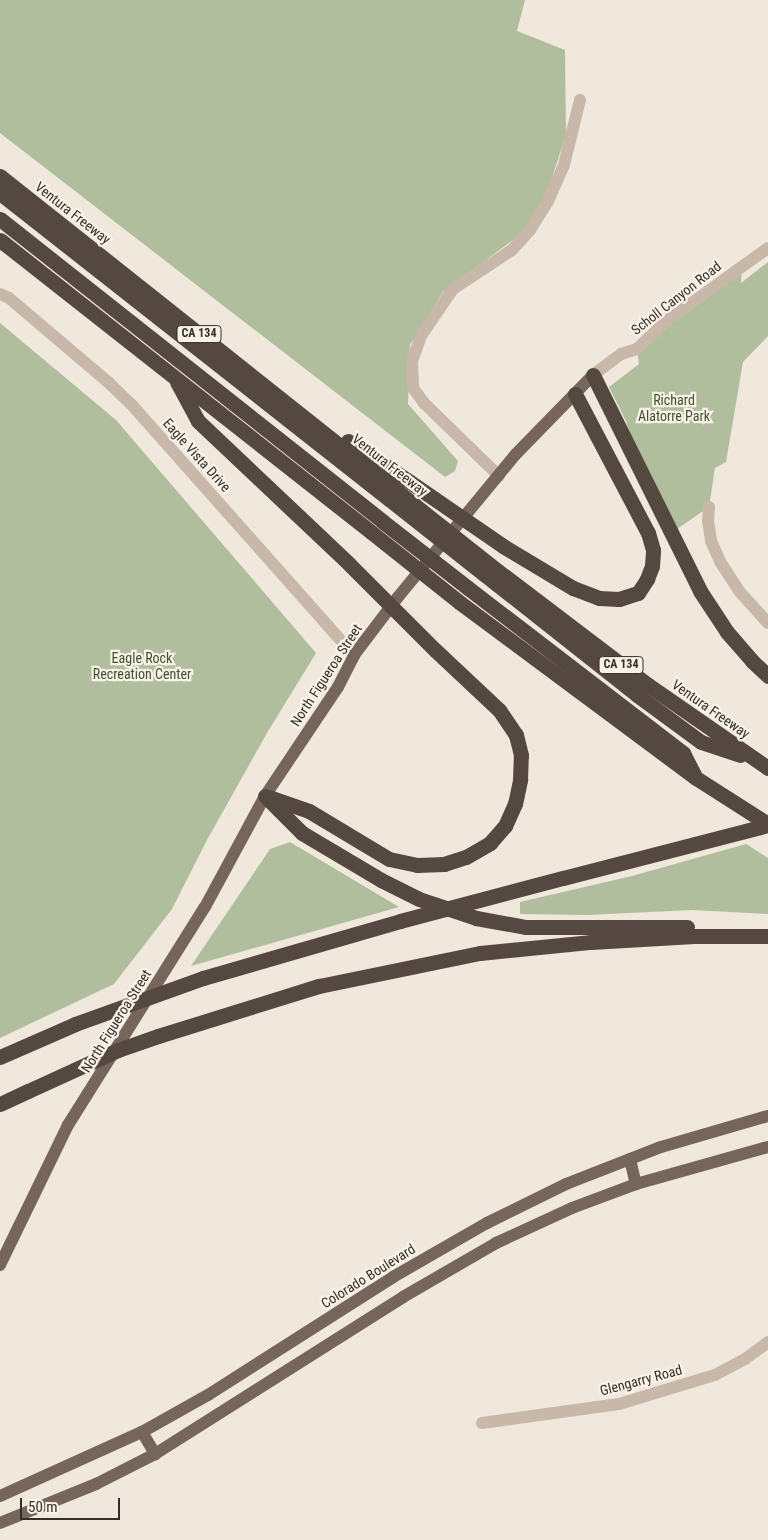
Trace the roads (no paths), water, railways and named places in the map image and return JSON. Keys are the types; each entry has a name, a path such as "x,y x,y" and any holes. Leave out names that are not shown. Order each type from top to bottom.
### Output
{"highway":[{"name":"Ventura Freeway","path":"0,176 399,491 487,570 762,764"},
{"path":"0,193 399,491 503,546 573,588 599,598 619,599 638,593 647,579 652,566 653,550 648,533 575,394"},
{"path":"0,219 382,521 683,753 696,778"},
{"path":"0,240 459,602 696,778 768,824"},
{"path":"593,375 700,591 728,632 752,661 768,676"},
{"path":"174,376 198,421 499,710 516,735 521,755 520,780 515,804 505,826 490,843 466,857 444,864 417,865 389,859 309,811 265,796"},
{"path":"265,796 302,833 381,880 420,899 476,918 526,927 678,927 768,935"},
{"path":"0,1057 75,1024 203,978 400,921 768,824"},
{"path":"0,1104 118,1050 319,986 480,954 656,938 768,935"}],"main road":[{"name":"Scholl Canyon Road","path":"499,476 515,455 593,375"},
{"name":"North Figueroa Street","path":"0,1264 68,1125 205,907 265,796 338,687 354,655 398,598 499,476"},
{"name":"Colorado Boulevard","path":"0,1496 142,1432 208,1395 392,1276 487,1223 566,1184 630,1159 711,1131 768,1116"},
{"path":"0,1523 96,1484 155,1454 403,1297 496,1243 572,1208 636,1184 768,1147"},
{"path":"630,1159 636,1184"},
{"path":"487,1223 496,1243"},
{"path":"142,1432 155,1454"}],"street":[{"path":"499,476 424,403 413,388 412,361 421,336 453,289 512,250 530,230 548,201 564,165 580,100"},
{"name":"Scholl Canyon Road","path":"593,375 621,354 636,349 666,322 768,248"},
{"name":"Eagle Vista Drive","path":"0,294 9,298 108,382 161,436 354,655"},
{"path":"709,507 708,522 711,541 721,564 739,590 768,622"},
{"name":"Glengarry Road","path":"482,1423 619,1404 715,1375 745,1359 768,1342"}],"park label":[{"name":"Richard Alatorre Park","path":"674,408"},
{"name":"Eagle Rock Recreation Center","path":"142,666"}]}
